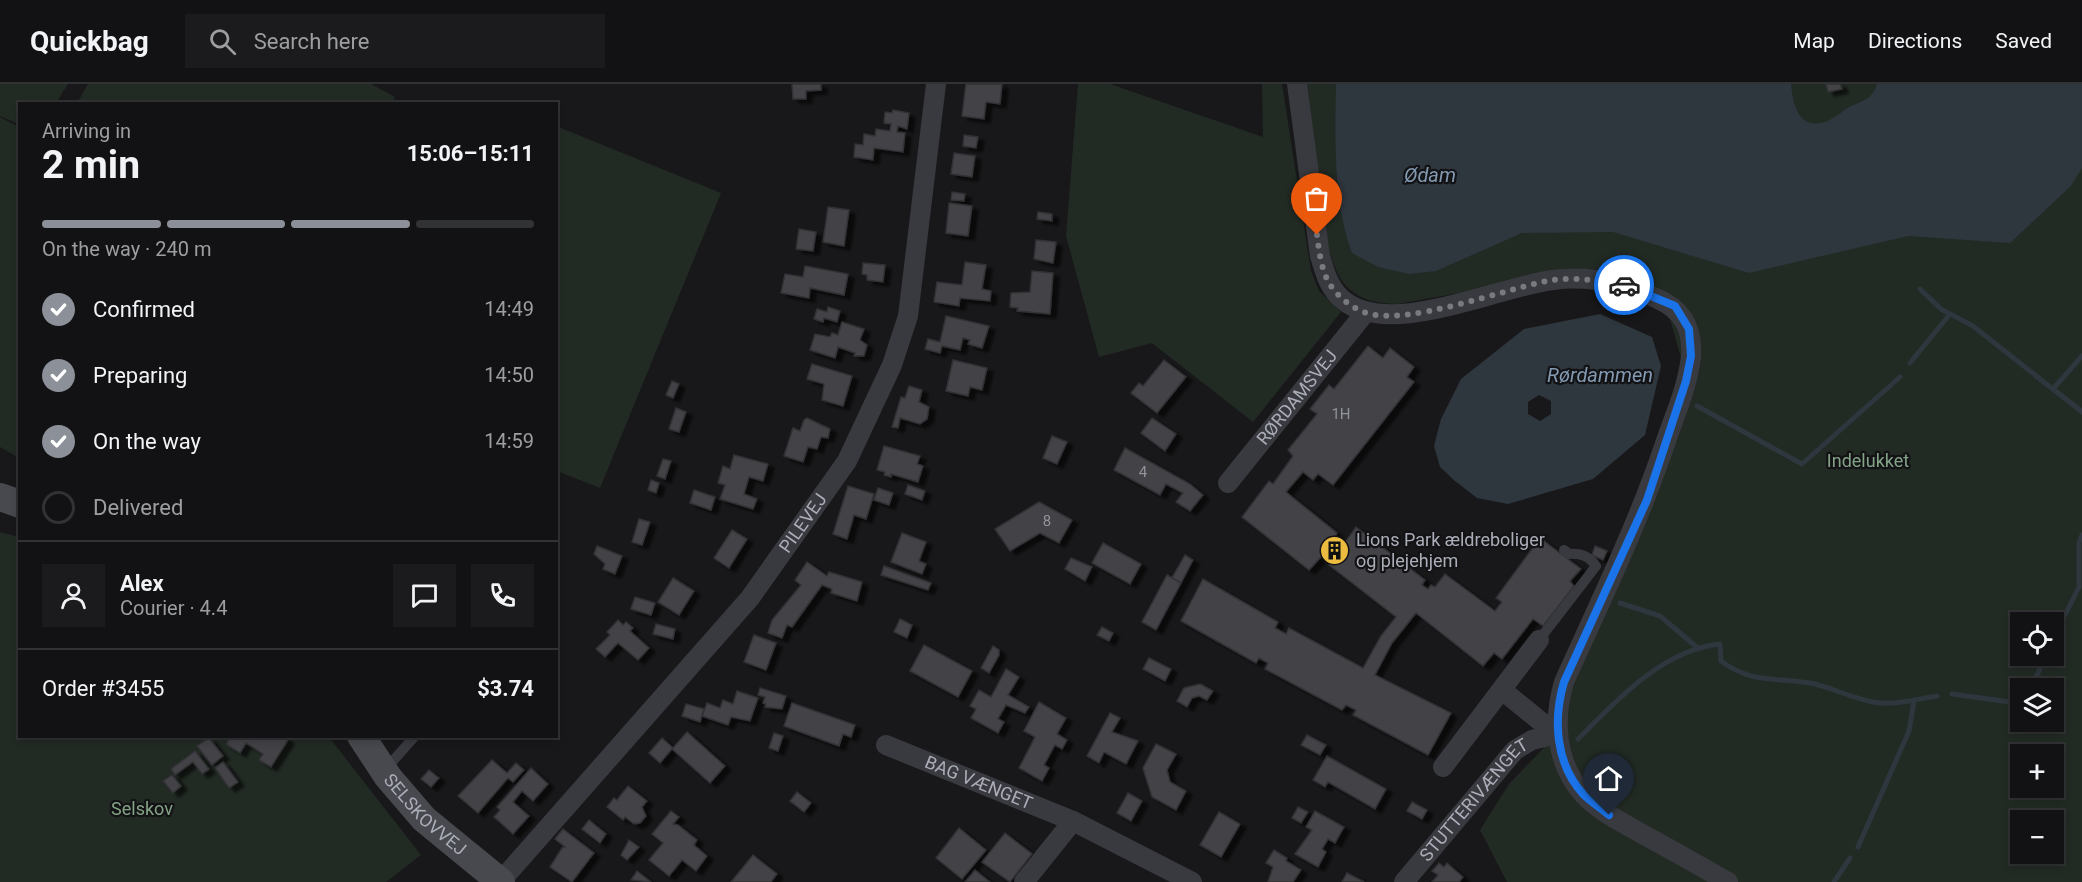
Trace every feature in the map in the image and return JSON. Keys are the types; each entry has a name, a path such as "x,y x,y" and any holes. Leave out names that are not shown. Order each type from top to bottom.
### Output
{"street":[{"name":"PILEVEJ","path":"500,882 750,598 847,461 892,365 908,316 936,84"},
{"path":"1297,84 1320,256 1328,282 1342,299 1365,313 1403,315 1553,280 1593,280 1630,285 1675,306 1689,329 1691,356 1686,381 1647,500 1564,682 1556,707 1556,734 1569,771 1583,794 1609,815 1728,882"},
{"name":"RØRDAMSVEJ","path":"1228,483 1365,313"},
{"path":"0,497 18,503"},
{"path":"1443,767 1539,640"},
{"path":"1502,690 1556,734"},
{"name":"STUTTERIVÆNGET","path":"1404,882 1515,750 1532,740 1556,734"},
{"name":"SELSKOVVEJ","path":"361,738 384,771 424,819 500,882"},
{"name":"BAG VÆNGET","path":"886,745 1073,821 1192,882"},
{"path":"1024,882 1073,821"}],"lane":[{"path":"1539,640 1596,566 1590,558 1577,553 1569,554 1564,550"},
{"path":"384,771 413,738"}],"green space":[{"path":"0,84 68,84 57,102 18,102 18,124 0,116"},
{"path":"88,84 371,84 395,97 393,102 78,102"},
{"path":"1078,84 1110,84 1263,137 1262,84 1282,84 1311,271 1319,291 1341,312 1253,422 1152,343 1099,357 1066,236"},
{"name":"Indelukket","path":"1307,84 2082,84 2082,882 1507,882 1480,830 1509,784 1556,735 1556,707 1654,485 1681,358 1670,319 1626,278 1595,269 1397,304 1370,300 1358,295 1347,287 1337,272 1329,249 1322,221"},
{"path":"0,117 18,126 18,457 0,447"},
{"path":"558,127 721,193 600,488 558,471"},
{"name":"Selskov","path":"0,532 18,537 18,738 330,738 421,855 386,882 0,882"}],"water":[{"name":"Ødam","path":"1336,84 1791,84 1793,100 1799,114 1803,119 1816,123 1828,121 1866,99 1873,93 1877,84 2082,84 2082,168 2071,186 2010,243 1908,236 1749,273 1613,232 1522,233 1436,271 1409,274 1378,267 1352,253 1338,191"},
{"name":"Rørdammen","path":"1600,314 1652,337 1661,366 1645,435 1593,479 1508,504 1477,498 1455,481 1440,467 1434,446 1441,419 1461,379 1524,329","holes":["1539,395 1551,401 1551,414 1540,421 1528,414 1528,402"]},
{"path":"2036,373 2082,408 2082,415 2033,377"}],"building":[{"path":"792,84 821,84 821,90 806,91 806,99 793,99"},
{"path":"966,84 1002,84 1000,104 986,102 984,119 962,116"},
{"path":"1826,84 1840,84 1842,89 1828,92"},
{"path":"893,110 909,113 907,129 898,126 897,132 905,133 903,152 874,148 873,160 854,157 855,144 863,145 864,134 875,136 876,129 890,131 891,124 884,123 885,112 892,113"},
{"path":"964,135 978,137 976,148 963,146"},
{"path":"954,153 975,156 972,177 951,174"},
{"path":"952,192 965,194 964,201 951,200"},
{"path":"949,203 972,206 968,236 946,233"},
{"path":"828,207 849,210 844,246 823,242"},
{"path":"1038,212 1052,214 1052,221 1037,219"},
{"path":"799,229 816,232 813,251 796,249"},
{"path":"1036,240 1056,242 1053,263 1034,259"},
{"path":"965,262 986,265 982,289 991,291 990,301 960,298 959,306 934,302 937,282 962,285"},
{"path":"863,263 885,265 883,282 867,280 867,275 862,274"},
{"path":"805,266 848,274 844,295 810,288 809,298 781,293 785,274 803,277"},
{"path":"1032,271 1053,273 1050,314 1017,311 1018,308 1010,307 1011,293 1030,292"},
{"path":"828,307 840,311 837,322 824,318 823,322 814,319 817,309 827,312"},
{"path":"946,316 989,326 982,348 968,344 970,340 963,338 960,350 942,346 940,353 925,349 928,339 940,342"},
{"path":"842,322 864,329 860,340 867,345 864,356 854,356 855,353 838,347 835,358 810,350 815,334 830,337 832,333 838,335"},
{"name":"Lions Park ældreboliger og plejehjem","path":"1368,346 1383,358 1390,348 1414,367 1407,377 1414,382 1333,485 1318,474 1313,480 1303,472 1286,492 1337,533 1335,537 1344,544 1356,527 1425,580 1422,585 1428,589 1431,585 1435,587 1445,574 1495,611 1502,602 1496,598 1540,538 1581,569 1570,581 1574,586 1543,626 1533,619 1502,659 1494,653 1483,666 1416,613 1392,643 1375,675 1451,713 1428,755 1353,715 1356,710 1346,705 1342,710 1265,669 1268,663 1259,658 1256,663 1181,621 1203,579 1278,622 1275,628 1286,634 1289,628 1363,668 1381,636 1396,617 1329,565 1331,563 1322,556 1309,570 1242,517 1269,481 1273,484 1293,456 1288,450 1317,414 1310,409 1329,385 1334,389"},
{"path":"953,360 987,368 982,390 970,387 968,396 946,391"},
{"path":"1164,360 1186,377 1157,413 1131,393 1139,383 1143,386"},
{"path":"812,364 852,376 843,406 822,400 824,384 807,379"},
{"path":"672,381 679,384 673,398 666,395"},
{"path":"909,386 922,390 919,402 929,407 927,419 920,424 900,418 898,428 892,427 901,397 905,398"},
{"path":"676,408 686,412 679,432 669,429"},
{"path":"807,418 830,429 828,438 821,437 817,449 808,447 803,462 784,456 793,428 800,431"},
{"path":"1152,418 1176,434 1165,451 1141,433"},
{"path":"1052,436 1067,442 1057,464 1043,458"},
{"path":"884,446 920,456 917,464 923,466 918,482 891,474 891,477 884,475 885,472 877,470"},
{"path":"1125,448 1190,484 1203,495 1190,511 1176,502 1183,493 1166,484 1160,495 1114,470"},
{"path":"734,455 768,464 763,481 749,477 744,494 757,499 753,509 720,499 725,485 718,483 723,466 730,469"},
{"path":"663,459 671,461 665,479 657,476"},
{"path":"651,480 659,483 656,493 648,490"},
{"path":"908,485 925,491 922,500 905,494"},
{"path":"848,486 874,494 866,519 854,515 847,539 833,534"},
{"path":"878,488 893,493 889,505 874,500"},
{"path":"694,490 715,497 711,510 690,503"},
{"path":"1039,502 1072,520 1059,543 1040,533 1010,551 995,529"},
{"path":"639,519 650,522 642,545 632,542"},
{"path":"732,530 747,539 729,568 714,558"},
{"path":"902,533 926,542 919,561 926,564 922,574 891,562"},
{"path":"1103,543 1141,564 1130,584 1092,563"},
{"path":"597,546 622,556 615,574 603,569 605,564 594,554"},
{"path":"1595,546 1607,551 1603,560 1592,555"},
{"path":"1185,555 1193,560 1181,583 1172,578"},
{"path":"1071,558 1092,567 1085,581 1065,569"},
{"path":"807,562 827,576 829,572 862,582 857,601 831,593 832,589 822,585 792,627 787,625 782,638 768,633 772,620 801,585 795,580"},
{"path":"884,566 931,583 928,590 881,575"},
{"path":"1167,575 1181,583 1156,630 1142,622"},
{"path":"673,578 694,591 679,615 658,602"},
{"path":"635,597 655,603 651,615 631,609"},
{"path":"900,619 912,625 907,638 894,632"},
{"path":"618,620 623,625 626,622 633,628 630,631 649,648 638,660 618,643 605,657 596,649 610,635 607,632"},
{"path":"656,624 675,629 673,639 653,634"},
{"path":"1102,627 1113,633 1109,641 1097,635"},
{"path":"754,635 776,643 766,670 744,662"},
{"path":"924,645 972,671 958,697 910,671"},
{"path":"993,646 999,650 999,655 989,673 981,668"},
{"path":"1149,658 1171,669 1165,681 1143,669"},
{"path":"1006,669 1019,677 1008,695 1029,707 1025,713 1006,705 998,719 1004,722 998,733 971,718 976,709 970,706 979,690 991,697"},
{"path":"1200,684 1213,691 1207,700 1199,696 1192,698 1187,707 1177,701 1184,688"},
{"path":"760,688 786,696 782,709 765,707 766,704 763,703 765,697 758,695"},
{"path":"737,691 758,698 750,721 731,717 728,725 702,716 707,703 720,708 723,700 733,704"},
{"path":"1039,702 1066,718 1057,734 1067,740 1062,749 1055,745 1044,765 1049,768 1042,781 1019,768 1035,737 1024,731"},
{"path":"792,703 855,725 851,737 843,734 839,746 784,726"},
{"path":"686,704 704,709 700,722 682,716"},
{"path":"1110,713 1120,718 1112,732 1138,741 1126,764 1104,752 1099,763 1087,756"},
{"path":"687,732 725,766 710,783 672,749 660,763 649,753 662,738 673,748"},
{"path":"774,733 783,736 778,751 769,748"},
{"path":"1307,735 1326,745 1320,755 1301,745"},
{"path":"209,738 223,756 212,765 197,746"},
{"path":"230,738 286,738 288,740 271,767 259,760 263,754 246,743 240,753 226,744"},
{"path":"1156,744 1176,754 1167,770 1170,782 1186,791 1176,810 1152,797 1143,768"},
{"path":"195,751 209,769 202,774 193,762 175,775 171,769"},
{"path":"1327,756 1386,789 1375,809 1328,782 1325,787 1313,780"},
{"path":"492,760 507,773 516,763 524,770 513,782 508,778 478,813 458,796"},
{"path":"223,762 238,782 229,788 215,768"},
{"path":"531,768 548,784 533,801 522,791 513,802 529,816 513,834 494,817 500,810 497,807"},
{"path":"429,770 439,778 431,787 421,779"},
{"path":"172,775 181,786 173,793 163,781"},
{"path":"628,786 647,801 642,807 646,816 640,823 634,824 625,817 623,820 607,807 614,798 617,800"},
{"path":"797,792 811,803 804,812 790,801"},
{"path":"1128,793 1142,801 1131,821 1117,813"},
{"path":"1412,802 1427,810 1422,819 1407,811"},
{"path":"1298,807 1308,812 1301,823 1292,818"},
{"path":"671,811 679,817 673,824 678,825 697,840 694,845 707,856 696,871 682,860 669,876 649,860 663,843 652,834"},
{"path":"1315,811 1344,827 1335,843 1328,839 1322,849 1326,852 1318,867 1295,854 1312,830 1306,827"},
{"path":"1219,812 1240,824 1221,857 1200,845"},
{"path":"589,820 606,834 600,843 582,829"},
{"path":"959,828 986,850 962,879 936,858"},
{"path":"563,829 594,853 572,882 550,867 565,847 555,839"},
{"path":"1005,833 1032,854 1010,882 982,862"},
{"path":"629,840 639,847 627,860 621,855"},
{"path":"1274,850 1301,870 1293,882 1268,882 1273,867 1266,863"},
{"path":"753,855 777,874 771,882 731,882"},
{"path":"1439,863 1444,867 1447,863 1463,877 1459,882 1432,882 1438,875 1432,871"},
{"path":"975,870 990,882 965,882"},
{"path":"637,871 651,882 631,880"},
{"path":"1347,873 1364,882 1342,882"}],"waterway":[{"path":"1920,289 1941,309 1973,326 2039,378"},
{"path":"1910,363 1950,314"},
{"path":"2053,389 2082,356"},
{"path":"1697,406 1802,464 1900,377"},
{"path":"2064,617 2079,587 2079,543 2082,535"},
{"path":"1620,603 1660,616 1699,649"},
{"path":"1578,739 1624,694 1660,667 1699,648 1720,644 1721,661 1732,668 1754,676 1810,683 1881,703 1905,702 1937,696"},
{"path":"2036,678 2041,666"},
{"path":"1952,694 2010,702"},
{"path":"1858,847 1909,731 1914,701"},
{"path":"1834,882 1850,858"}],"way so far":[{"path":"1317,235 1320,256 1328,282 1342,299 1365,313 1403,315 1553,280 1593,280 1624,285"}],"place":[{"name":"Lions Park ældreboliger og plejehjem","path":"1335,550"}],"route":[{"path":"1609,815 1583,794 1569,771 1556,734 1556,707 1564,682 1647,500 1686,381 1691,356 1689,329 1675,306 1630,285 1624,285"}]}
